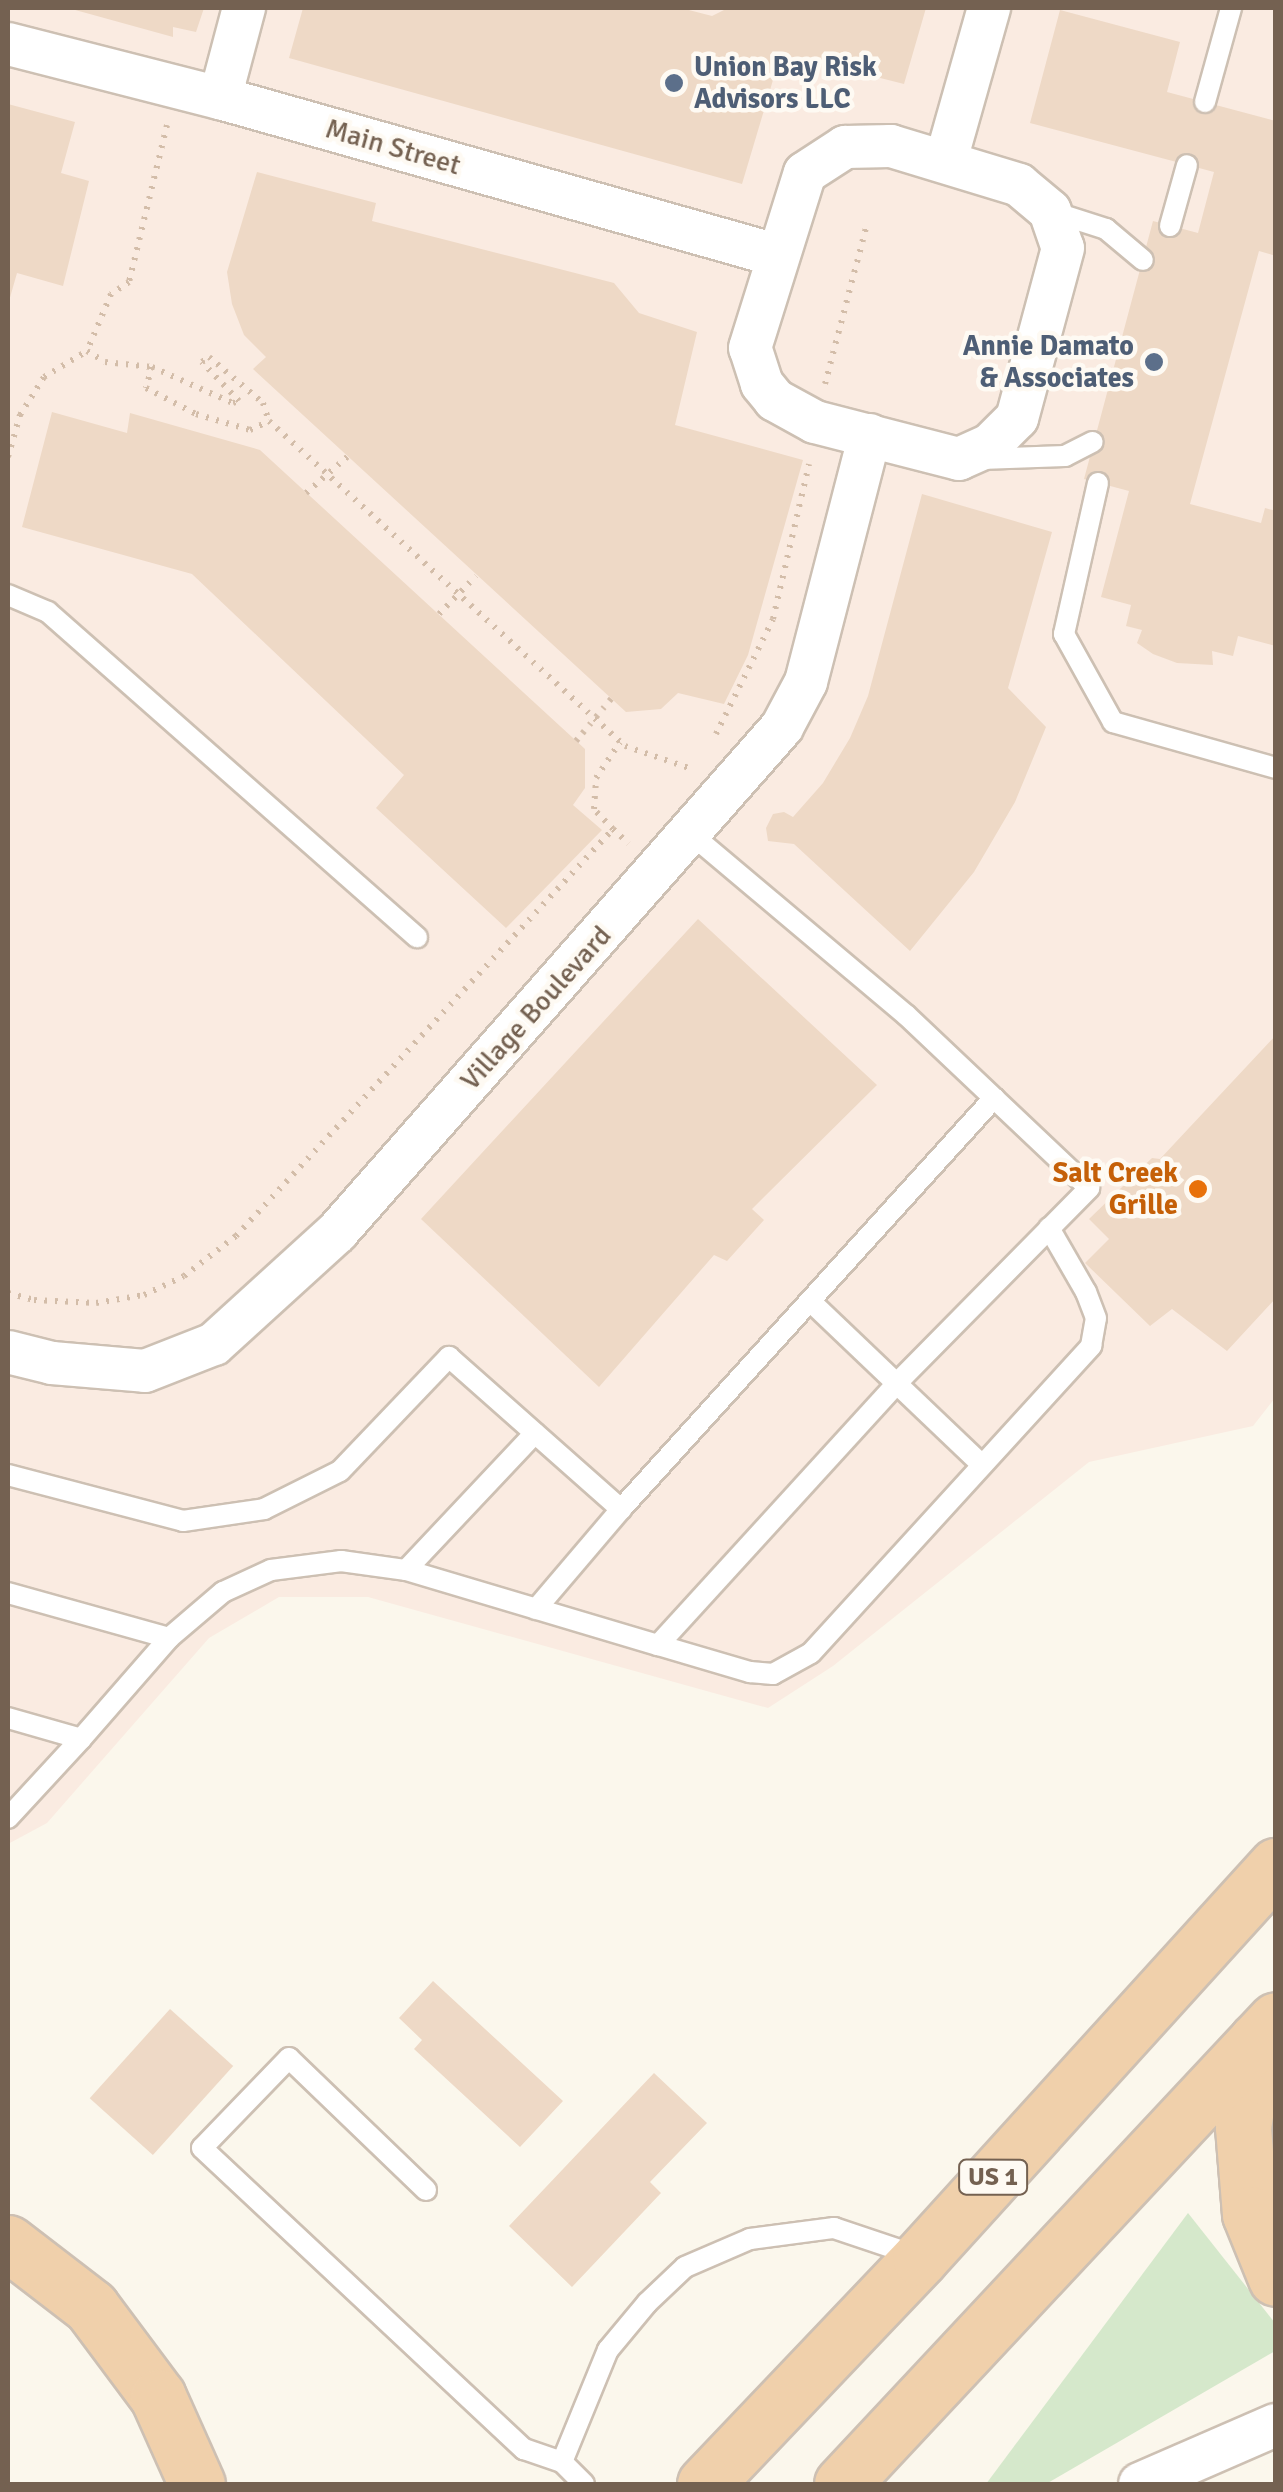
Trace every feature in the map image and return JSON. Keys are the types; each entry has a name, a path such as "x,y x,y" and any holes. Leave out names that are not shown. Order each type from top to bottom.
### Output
{"highway":[{"name":"US 1","path":"705,2484 920,2258 1276,1866"},
{"path":"1266,2030 1242,2127 1250,2214 1276,2278"},
{"path":"842,2484 1266,2030"},
{"path":"8,2244 91,2307 158,2397 197,2484"}],"street":[{"path":"220,98 244,8"},
{"path":"946,160 988,8"},
{"name":"Main Street","path":"8,44 220,98 776,255"},
{"path":"891,146 946,160 1019,184 1050,212 1062,248 1017,418 990,444 958,459 815,422 775,400 762,384 750,348 804,172 845,147 891,146"},
{"name":"Village Boulevard","path":"8,1352 52,1363 145,1370 214,1344 337,1232 758,760 806,682 870,435"},
{"path":"1140,2484 1276,2425"}],"lane":[{"path":"1204,102 1231,8"},
{"path":"1173,216 1187,165"},
{"path":"1050,212 1106,229 1143,260"},
{"path":"958,459 1030,460 1065,456 1094,442"},
{"path":"1098,483 1064,634 1113,722 1276,768"},
{"path":"8,595 48,612 416,937"},
{"path":"658,1645 897,1383 1088,1188 906,1015 691,834"},
{"path":"536,1608 994,1098"},
{"path":"8,1818 169,1638 223,1592 271,1570 341,1561 406,1570 750,1672 772,1674 790,1668 810,1652 1091,1346 1096,1318 1086,1292 1049,1228"},
{"path":"810,1301 981,1464"},
{"path":"8,1474 183,1521 264,1510 340,1471 449,1357 621,1510"},
{"path":"406,1570 535,1433"},
{"path":"8,1594 169,1638"},
{"path":"8,1718 81,1739"},
{"path":"426,2190 288,2058 202,2148 524,2449 562,2462 584,2484"},
{"path":"562,2462 608,2350 647,2303 685,2267 750,2239 834,2228 920,2258"}],"path":[{"path":"8,457 20,415 44,376 87,351 111,294 129,282 176,89"},
{"path":"709,746 772,619 815,422 866,228"},
{"path":"87,351 105,362 152,367 233,404 239,401 202,362 209,357 263,403 269,421 620,742 695,770"},
{"path":"152,367 146,388 196,414 250,430 269,421"},
{"path":"306,493 347,456"},
{"path":"439,614 476,576"},
{"path":"576,741 611,699"},
{"path":"620,742 596,778 594,810 630,844 640,836"},
{"path":"688,782 702,758"},
{"path":"8,1294 34,1300 96,1302 144,1295 184,1276 236,1236 613,828"}],"shaded area":[{"path":"8,8 1275,8 1275,1398 1253,1426 1089,1462 833,1666 768,1708 368,1597 279,1597 209,1638 47,1823 8,1844"}],"green space":[{"path":"1188,2213 1275,2323 1275,2351 1046,2484 986,2484"}],"building":[{"path":"68,8 204,8 196,32 173,27 173,37"},
{"path":"303,8 681,8 712,16 728,8 926,8 904,84 809,60 773,80 742,184 289,58"},
{"path":"1060,10 1180,42 1167,92 1276,121 1276,256 1259,251 1190,504 1261,523 1265,508 1276,511 1276,646 1238,636 1233,656 1212,651 1213,665 1177,663 1153,654 1137,643 1142,630 1126,626 1131,605 1101,597 1129,491 1084,479 1153,221 1198,233 1214,172 1030,123"},
{"path":"8,104 75,122 61,173 89,181 63,286 17,273 9,301"},
{"path":"257,172 376,203 372,221 614,283 639,313 697,332 675,425 803,460 748,655 724,704 678,693 661,709 626,712 253,369 266,357 244,335 232,304 227,272"},
{"path":"52,412 127,433 130,413 260,450 585,749 585,788 573,805 602,830 506,928 376,808 404,775 192,574 22,527"},
{"path":"922,494 1052,532 1008,688 1046,727 1015,802 974,872 910,951 794,844 768,841 766,828 773,814 784,812 793,817 823,783 850,738 868,696"},
{"path":"698,919 877,1085 752,1209 764,1220 727,1261 714,1255 599,1387 421,1219"},
{"name":"Salt Creek Grille","path":"1276,1035 1276,1298 1227,1351 1172,1309 1150,1326 1085,1263 1109,1239 1089,1219 1152,1158 1160,1159"},
{"path":"433,1981 563,2101 520,2147 414,2049 422,2040 399,2018"},
{"path":"170,2009 233,2066 153,2155 90,2098"},
{"path":"654,2073 707,2123 650,2182 661,2193 572,2287 509,2226"}],"place":[{"name":"Union Bay Risk Advisors LLC","path":"674,83"},
{"name":"Annie Damato & Associates","path":"1154,362"},
{"name":"Salt Creek Grille","path":"1198,1189"}]}
